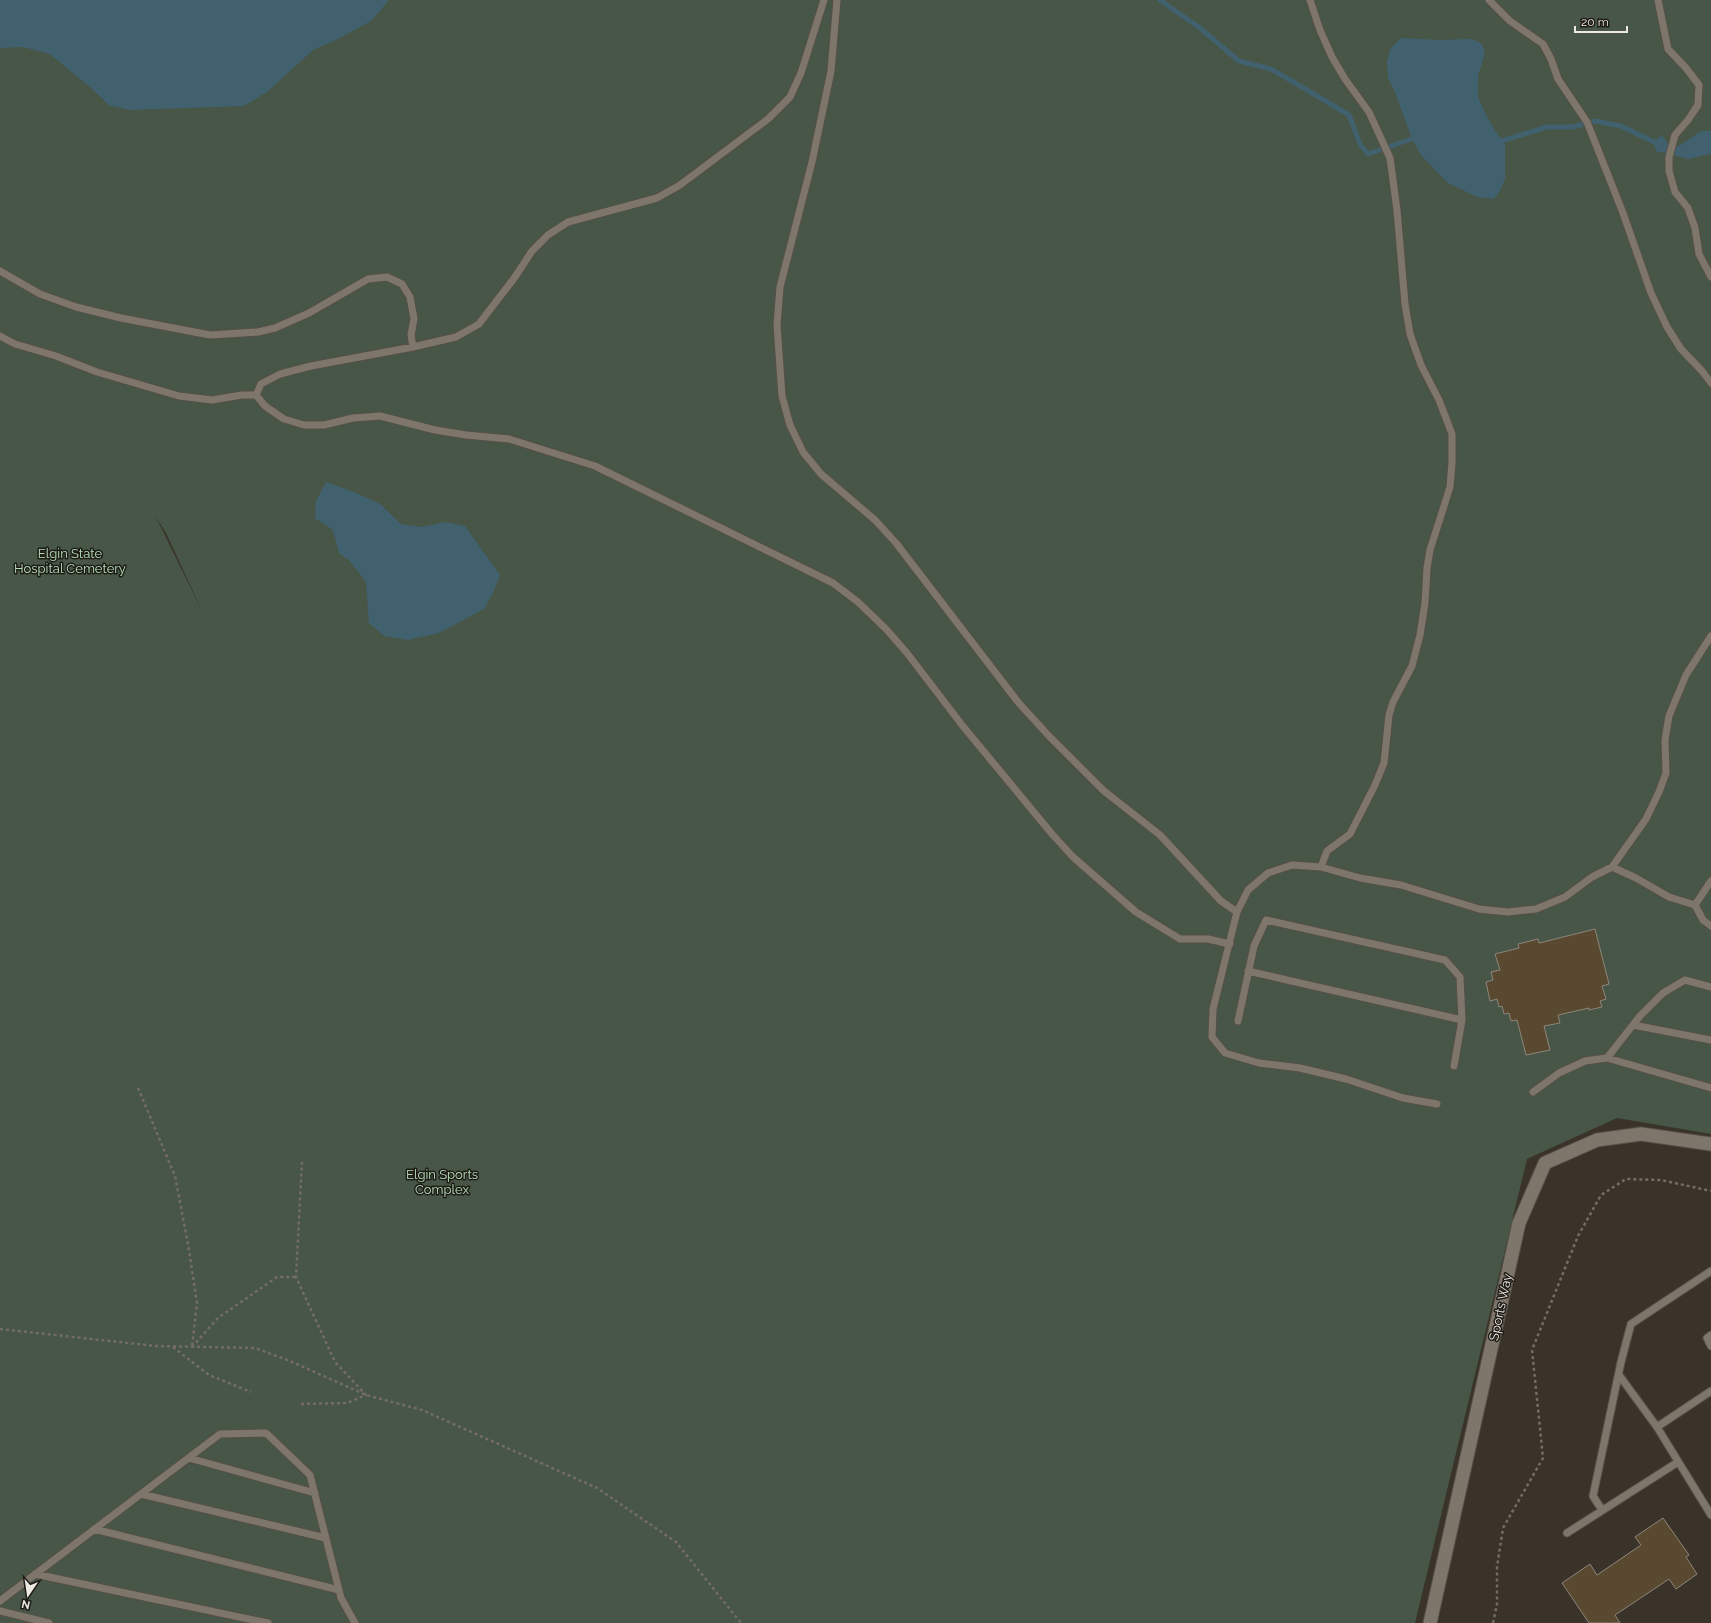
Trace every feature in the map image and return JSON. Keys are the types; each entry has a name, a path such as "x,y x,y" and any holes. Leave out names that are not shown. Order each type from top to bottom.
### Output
{"street":[{"name":"Sports Way","path":"1430,1623 1519,1223 1545,1163 1597,1140 1641,1134 1711,1144"}],"lane":[{"path":"256,395 261,384 280,374 311,366 413,347 456,337 479,324 516,278 532,250 548,235 568,222 657,198 680,185 768,119 790,97 801,73 824,0"},
{"path":"837,0 831,71 812,162 780,287 778,325 779,358 782,396 790,425 803,452 822,474 875,520 896,543 1018,702 1048,736 1104,791 1160,835 1221,901 1237,912"},
{"path":"1310,0 1320,30 1332,57 1345,80 1369,112 1390,158 1397,210 1405,304 1409,326 1421,365 1439,400 1452,434 1450,487 1430,550 1427,568 1425,603 1412,666 1393,702 1389,715 1384,763 1376,785 1350,834 1327,851 1321,868"},
{"path":"1489,0 1510,21 1543,44 1551,59 1558,79 1587,122 1623,213 1651,293 1664,320 1681,349 1702,370 1711,383"},
{"path":"1658,0 1668,49 1686,68 1699,85 1698,105 1675,135 1669,157 1669,171 1675,192 1688,208 1695,228 1699,254 1711,278"},
{"path":"0,271 40,294 76,307 121,318 210,334 258,332 275,328 309,313 368,279 387,277 402,284 410,297 414,319 411,334 413,347"},
{"path":"0,336 16,344 56,356 97,372 179,396 212,400 242,395 256,395"},
{"path":"256,395 265,406 284,419 304,425 324,425 353,418 380,416 434,430 509,439 588,464 640,487 833,583 858,602 886,629 907,653 962,725 1052,834 1073,857 1136,912 1180,939 1208,939 1230,944"},
{"path":"1437,1104 1403,1098 1338,1077 1300,1068 1259,1063 1225,1053 1212,1037 1213,1009 1237,912 1248,890 1268,873 1292,865 1321,868 1360,878 1402,885 1478,909 1508,912 1536,909 1565,897 1592,877 1612,867 1646,819 1666,773 1665,740 1670,716 1686,675 1711,636"},
{"path":"1612,867 1636,878 1669,897 1695,906 1703,920 1711,926"},
{"path":"1695,906 1711,881"},
{"path":"1238,1021 1254,946 1266,920 1445,960 1460,977 1462,1020 1454,1066"},
{"path":"1248,971 1462,1020"},
{"path":"1606,1058 1662,993 1685,980 1711,987"},
{"path":"1633,1025 1711,1040"},
{"path":"1532,1092 1559,1073 1584,1061 1606,1058 1711,1088"},
{"path":"1602,1510 1593,1496 1631,1324 1711,1271"},
{"path":"1711,1335 1707,1338 1711,1346"},
{"path":"1619,1375 1656,1427 1711,1515"},
{"path":"1656,1427 1711,1391"},
{"path":"0,1601 220,1434 266,1433 310,1474 341,1598 355,1623"},
{"path":"189,1458 315,1493"},
{"path":"1567,1533 1678,1462"},
{"path":"141,1494 326,1538"},
{"path":"94,1529 339,1590"},
{"path":"36,1574 268,1623"},
{"path":"0,1612 49,1623"}],"path":[{"path":"138,1088 174,1176 188,1244 197,1303 192,1347"},
{"path":"302,1162 296,1277 335,1362 366,1395"},
{"path":"1493,1623 1498,1604 1497,1567 1503,1528 1543,1458 1532,1350 1578,1236 1601,1195 1626,1179 1661,1180 1711,1191"},
{"path":"192,1347 218,1318 277,1277 296,1277"},
{"path":"0,1329 156,1346 255,1348 290,1361 366,1395 422,1410 597,1488 676,1542 740,1623"},
{"path":"173,1347 209,1375 251,1392"},
{"path":"300,1404 347,1403 366,1395"}],"green space":[{"path":"0,0 1711,0 1711,1134 1617,1118 1527,1159 1415,1623 0,1623","holes":["155,515 167,535 203,613"]}],"water":[{"path":"0,0 389,0 371,21 338,39 313,50 267,92 244,106 129,110 109,105 50,54 23,47 0,48"},
{"path":"1401,38 1438,40 1473,39 1482,44 1485,53 1478,76 1478,97 1485,113 1505,144 1505,179 1499,193 1493,199 1477,197 1448,183 1421,155 1412,139 1395,92 1388,78 1387,62 1390,49"},
{"path":"1701,131 1711,131 1711,156 1709,154 1689,159 1656,151 1654,142 1662,135 1668,144 1679,146"},
{"path":"326,482 354,492 380,504 401,524 421,527 446,522 465,526 500,575 493,593 484,609 439,633 408,640 384,636 369,623 366,582 350,561 339,553 333,530 315,518 316,501"}],"building":[{"path":"1595,929 1609,984 1602,986 1606,999 1600,1001 1602,1007 1589,1010 1589,1008 1558,1015 1560,1023 1544,1026 1550,1050 1526,1055 1517,1020 1511,1021 1509,1013 1504,1014 1502,1006 1499,1007 1497,999 1490,1001 1486,982 1493,980 1491,972 1500,970 1495,954 1519,948 1518,944 1538,939 1539,943"},
{"path":"1663,1518 1689,1555 1686,1557 1697,1574 1676,1589 1669,1579 1615,1615 1620,1623 1589,1623 1562,1583 1590,1564 1597,1575 1641,1545 1635,1537"}],"waterway":[{"path":"1160,0 1200,28 1239,61 1271,69 1349,115 1360,144 1368,154 1417,137"},
{"path":"1498,142 1547,127 1573,127 1595,121 1621,126 1654,142"}],"park label":[{"name":"Elgin State Hospital Cemetery","path":"70,560"},
{"name":"Elgin Sports Complex","path":"442,1182"}]}
